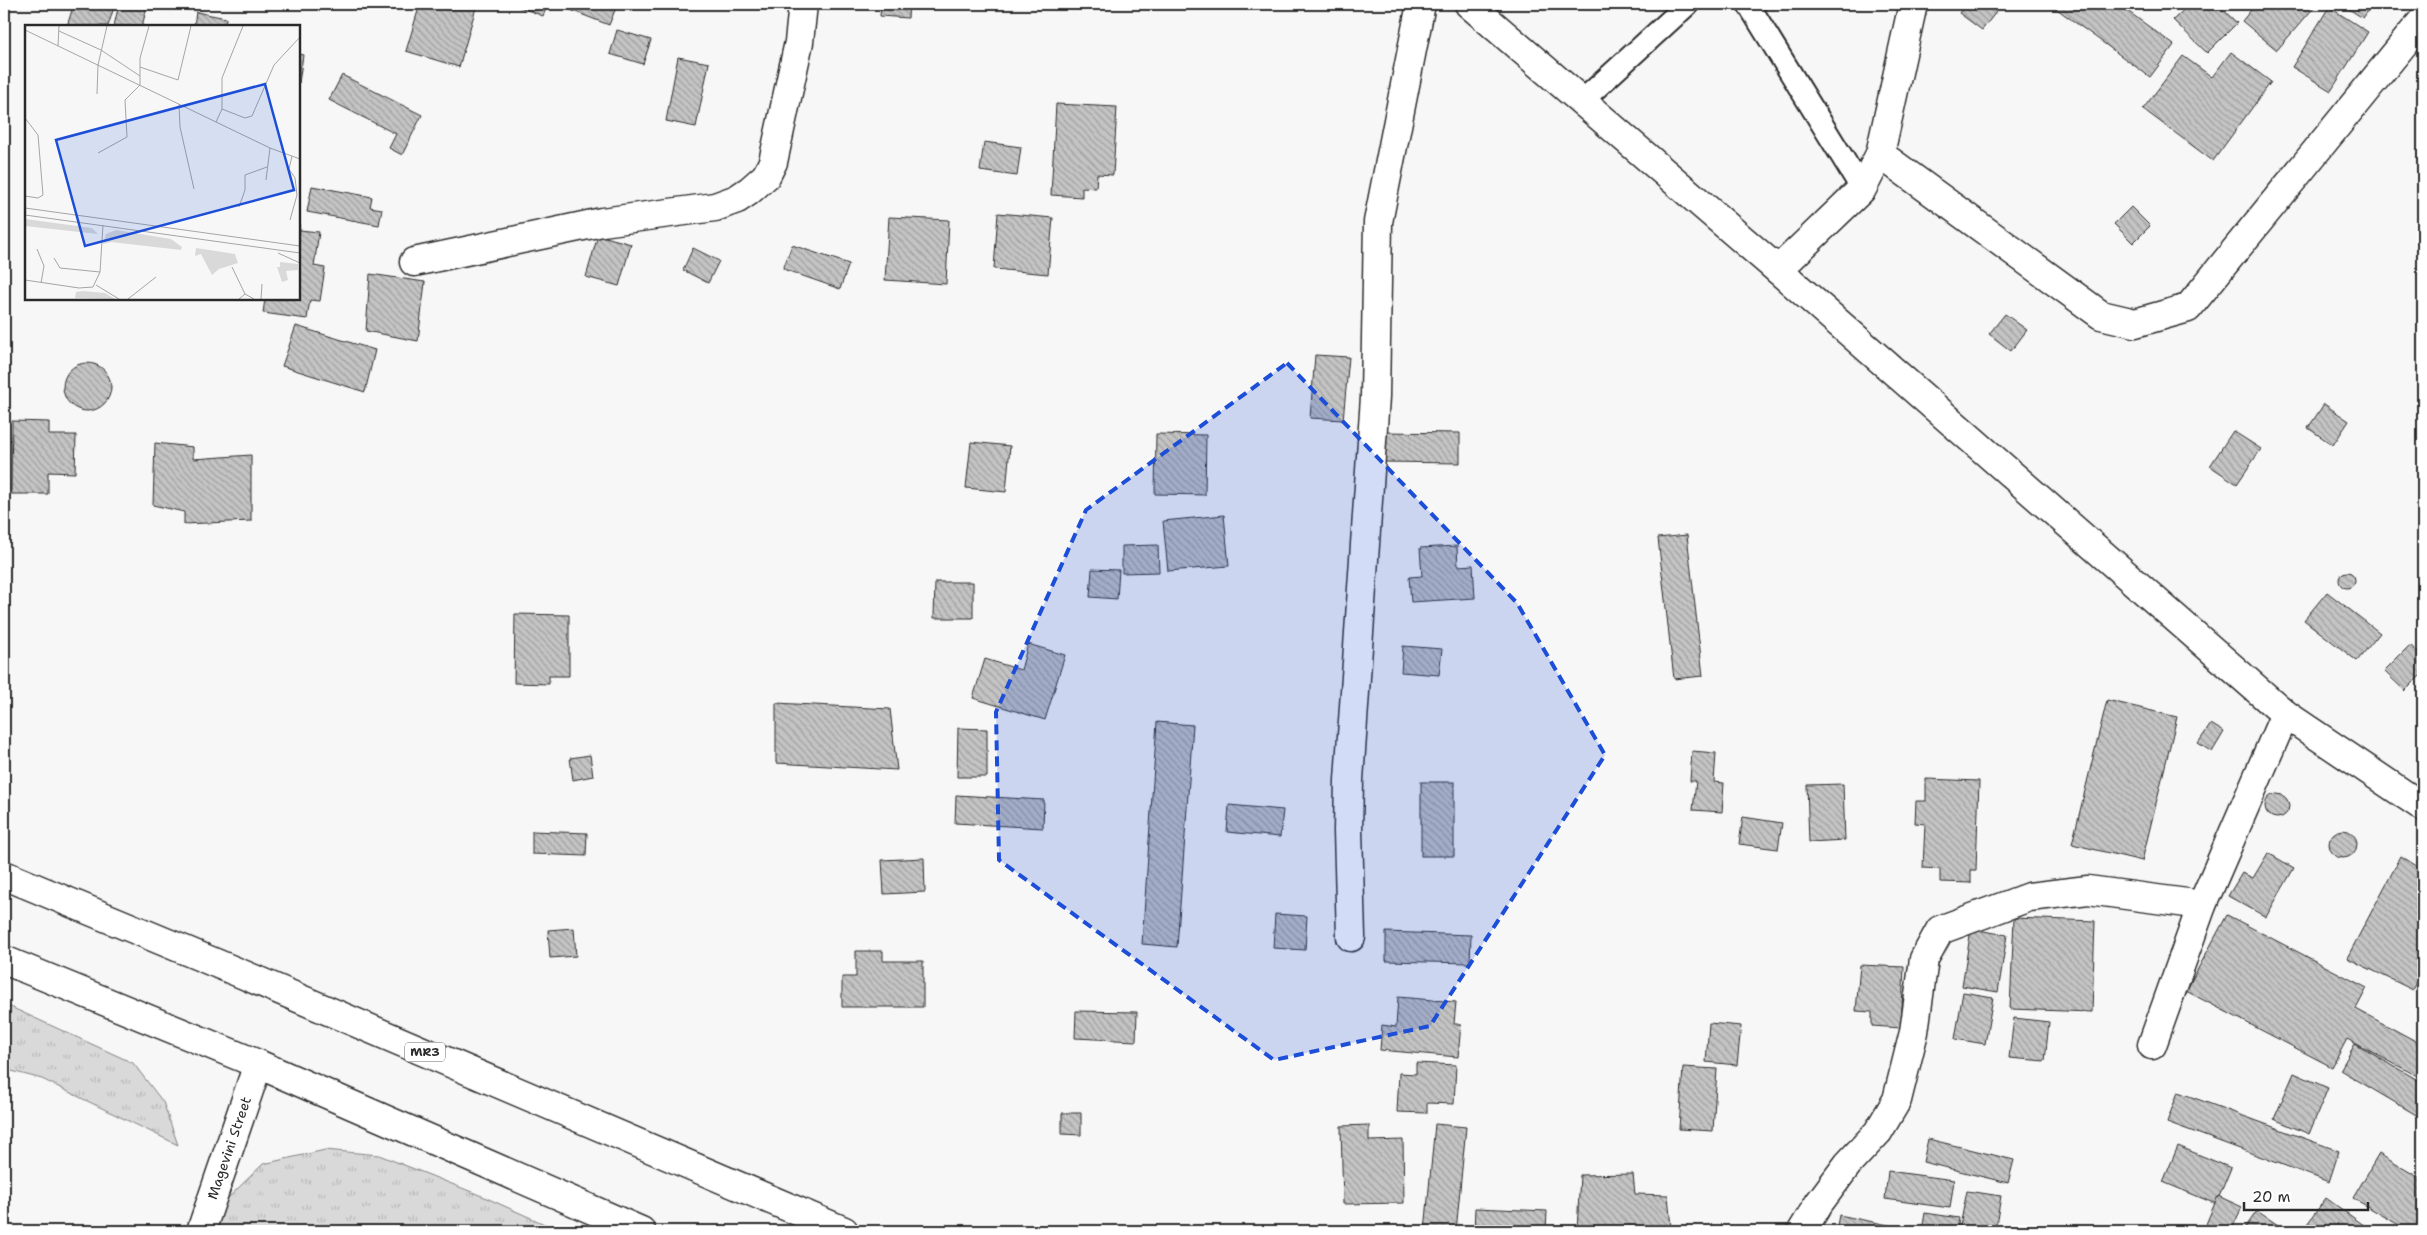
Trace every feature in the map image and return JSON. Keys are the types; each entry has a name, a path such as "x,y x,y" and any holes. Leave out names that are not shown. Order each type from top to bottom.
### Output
{"main road":[{"path":"414,262 602,222 715,207 744,194 766,176 773,162 799,42 803,4"},
{"path":"1351,937 1348,831 1349,780 1374,397 1378,222 1421,4"},
{"path":"1469,4 1778,270 2285,714 2423,807"},
{"path":"1778,270 1862,189 1880,154 1913,4"},
{"path":"1880,154 2101,315 2135,323 2188,308 2423,20"},
{"path":"2152,1044 2202,905 2285,714"},
{"name":"MR3","path":"4,875 242,974 844,1231"},
{"path":"1802,1231 1848,1164 1878,1132 1897,1100 1914,1032 1924,959 1940,930 2029,897 2088,890 2202,905"},
{"path":"4,960 258,1064 641,1231"},
{"name":"Magevini Street","path":"200,1231 258,1064"}],"lane":[{"path":"1582,100 1688,4"},
{"path":"1748,4 1862,189"}],"highlighted area":[{"path":"1287,363 1517,603 1605,755 1430,1026 1274,1060 999,860 996,712 1086,510"}],"green space":[{"path":"4,1004 133,1063 163,1102 178,1145 42,1079 4,1069"},
{"path":"325,1150 379,1155 482,1196 560,1231 215,1231 228,1198 263,1164"}],"building":[{"path":"74,4 115,4 108,25 67,25"},
{"path":"119,4 147,7 142,25 114,25"},
{"path":"420,4 477,4 459,67 406,51"},
{"path":"512,4 548,4 543,16"},
{"path":"555,4 615,4 617,5 609,25"},
{"path":"881,4 909,4 908,18 880,16"},
{"path":"1966,4 1985,4 1996,12 1982,30 1959,13"},
{"path":"2050,4 2118,4 2174,45 2150,77"},
{"path":"2190,4 2217,4 2237,23 2207,53 2173,20"},
{"path":"2256,4 2317,4 2277,50 2242,21"},
{"path":"2349,4 2373,4 2363,18 2347,8"},
{"path":"2329,7 2368,32 2331,91 2292,67"},
{"path":"196,12 226,18 225,25 194,25"},
{"path":"617,30 651,40 643,64 610,54"},
{"path":"2231,52 2271,82 2213,161 2143,109 2183,56 2212,77"},
{"path":"300,54 303,55 300,76"},
{"path":"678,57 709,63 696,127 666,121"},
{"path":"342,75 422,115 402,155 389,148 396,134 329,100"},
{"path":"1056,104 1117,107 1113,175 1097,174 1096,188 1082,187 1082,197 1051,195"},
{"path":"984,142 1021,147 1017,176 980,171"},
{"path":"312,186 372,197 370,207 382,209 379,225 307,212"},
{"path":"2131,207 2150,226 2133,243 2114,224"},
{"path":"998,213 1053,218 1048,274 994,269"},
{"path":"889,217 949,220 946,284 885,280"},
{"path":"300,230 319,232 314,266 325,268 320,301 310,300 307,319 263,313 265,300 300,300"},
{"path":"598,235 631,244 619,286 586,277"},
{"path":"792,245 849,264 840,289 783,269"},
{"path":"693,248 719,261 708,283 683,270"},
{"path":"370,274 425,282 418,341 366,331"},
{"path":"2005,314 2027,330 2011,351 1989,334"},
{"path":"296,326 375,350 365,392 282,366"},
{"path":"1315,355 1349,357 1343,420 1310,418"},
{"path":"82,363 92,363 104,370 111,382 111,392 104,404 92,411 82,411 74,407 67,400 63,392 63,382 67,374 74,367"},
{"path":"2324,404 2349,421 2333,445 2308,428"},
{"path":"12,421 49,422 49,435 76,435 75,473 48,472 48,494 11,494"},
{"path":"2233,431 2261,449 2237,484 2210,466"},
{"path":"1384,432 1460,433 1460,463 1384,462"},
{"path":"1156,434 1206,435 1205,495 1155,494"},
{"path":"971,442 1010,446 1006,492 966,488"},
{"path":"155,443 193,447 193,459 251,455 251,521 184,524 184,512 153,505"},
{"path":"1224,515 1229,566 1168,571 1163,521"},
{"path":"1687,535 1703,676 1674,679 1658,538"},
{"path":"1158,545 1159,572 1122,573 1122,546"},
{"path":"1457,546 1458,566 1473,565 1475,598 1411,602 1409,577 1422,576 1420,548"},
{"path":"1092,569 1119,570 1117,599 1090,597"},
{"path":"2344,572 2350,572 2355,577 2353,586 2344,588 2339,583 2339,577"},
{"path":"935,582 973,582 973,618 934,618"},
{"path":"2327,592 2380,633 2357,661 2304,620"},
{"path":"515,614 569,615 569,676 549,676 549,684 514,683"},
{"path":"1028,644 1065,655 1045,720 973,698 985,659 1021,670"},
{"path":"2410,645 2423,657 2423,673 2405,691 2384,671"},
{"path":"1403,646 1442,649 1439,675 1401,672"},
{"path":"2107,700 2177,717 2142,861 2072,844"},
{"path":"776,703 890,709 897,770 776,763"},
{"path":"1157,722 1193,725 1177,947 1142,944"},
{"path":"2211,724 2224,732 2212,752 2198,743"},
{"path":"958,728 987,729 987,777 957,777"},
{"path":"1692,751 1716,753 1714,782 1724,783 1722,812 1693,810 1696,781 1690,781"},
{"path":"590,755 593,776 573,780 570,758"},
{"path":"1926,779 1979,781 1976,870 1971,870 1971,883 1940,882 1940,869 1923,868 1925,824 1915,823 1916,801 1926,801"},
{"path":"1421,782 1454,782 1454,856 1421,856"},
{"path":"1843,784 1845,840 1809,842 1807,785"},
{"path":"2277,794 2282,795 2288,801 2288,811 2282,817 2277,818 2272,817 2266,811 2265,806 2266,801 2272,795"},
{"path":"956,795 1044,800 1043,828 955,823"},
{"path":"1229,805 1283,810 1280,837 1227,832"},
{"path":"1743,817 1782,823 1778,849 1739,844"},
{"path":"2343,830 2353,834 2357,844 2353,854 2343,858 2333,854 2329,844 2333,834"},
{"path":"532,831 587,833 586,856 532,854"},
{"path":"2268,853 2294,868 2266,917 2228,896 2242,873 2253,878"},
{"path":"2401,856 2423,870 2423,971 2413,990 2347,958"},
{"path":"924,858 925,892 884,894 882,860"},
{"path":"1275,914 1307,916 1305,950 1273,948"},
{"path":"2227,915 2367,988 2356,1009 2423,1045 2423,1079 2347,1039 2332,1067 2186,991"},
{"path":"2014,918 2095,921 2092,1012 2010,1009"},
{"path":"574,928 576,956 550,958 548,930"},
{"path":"1971,929 2007,935 1998,992 1962,986"},
{"path":"1386,932 1471,935 1470,963 1386,961"},
{"path":"856,951 883,951 883,961 923,961 923,1007 842,1007 842,977 856,977"},
{"path":"1860,965 1904,967 1901,1028 1872,1026 1872,1012 1856,1011"},
{"path":"1963,992 1993,997 1985,1044 1955,1039"},
{"path":"1398,997 1456,1002 1454,1024 1461,1024 1458,1057 1380,1050 1382,1025 1396,1027"},
{"path":"1076,1011 1137,1012 1136,1041 1075,1038"},
{"path":"2014,1018 2049,1022 2045,1061 2009,1058"},
{"path":"1709,1023 1741,1026 1737,1065 1706,1062"},
{"path":"2355,1044 2423,1083 2423,1119 2340,1070"},
{"path":"1416,1063 1456,1065 1454,1104 1427,1103 1427,1113 1397,1112 1399,1073 1416,1074"},
{"path":"1683,1067 1717,1069 1713,1131 1679,1129"},
{"path":"2294,1073 2328,1088 2309,1134 2274,1119"},
{"path":"2178,1092 2339,1151 2329,1182 2167,1122"},
{"path":"1062,1113 1081,1113 1081,1135 1062,1134"},
{"path":"1435,1124 1466,1127 1456,1231 1425,1231"},
{"path":"1369,1125 1369,1141 1403,1140 1404,1203 1343,1204 1341,1126"},
{"path":"1928,1139 2014,1160 2008,1183 1923,1162"},
{"path":"2178,1146 2231,1168 2216,1204 2163,1182"},
{"path":"2379,1154 2423,1180 2423,1231 2409,1231 2353,1198"},
{"path":"1888,1171 1954,1180 1950,1208 1885,1199"},
{"path":"1633,1174 1635,1194 1668,1195 1671,1228 1644,1227 1643,1231 1577,1231 1580,1175"},
{"path":"1967,1191 2001,1196 1995,1231 1959,1231"},
{"path":"2218,1196 2242,1207 2231,1231 2203,1231"},
{"path":"2326,1198 2372,1231 2302,1231"},
{"path":"1475,1208 1547,1211 1546,1231 1474,1231"},
{"path":"2257,1211 2287,1231 2243,1231"},
{"path":"1925,1213 1959,1218 1957,1231 1922,1231"},
{"path":"1839,1215 1903,1228 1902,1231 1836,1231"}]}
